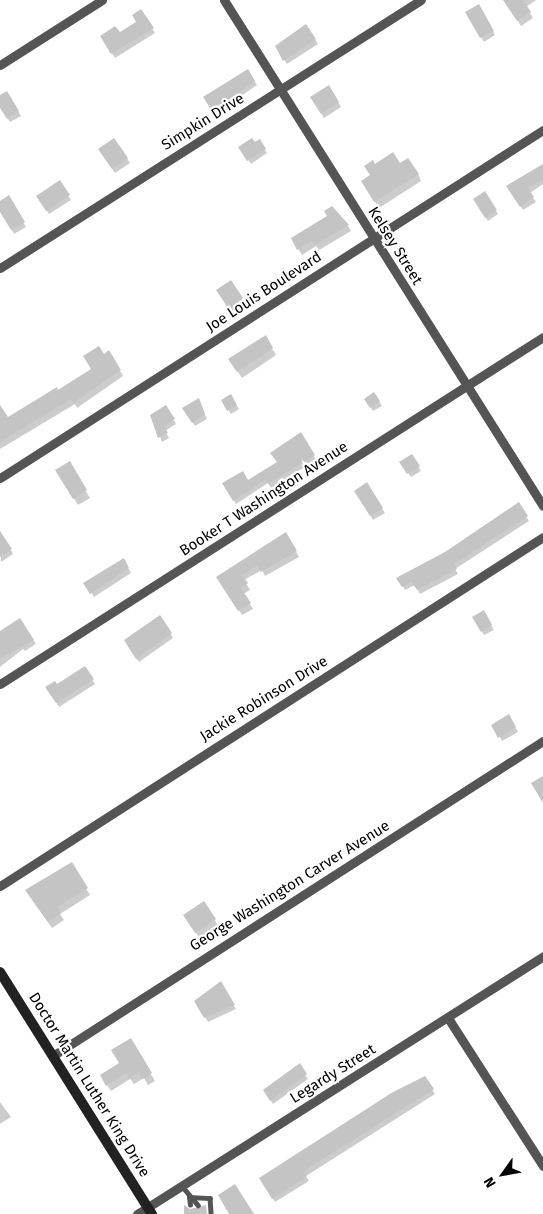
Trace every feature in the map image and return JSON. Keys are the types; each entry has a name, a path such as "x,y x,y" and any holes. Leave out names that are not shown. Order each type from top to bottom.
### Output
{"main road":[{"name":"Doctor Martin Luther King Drive","path":"0,972 54,1055 150,1211"}],"street":[{"path":"0,65 102,0"},
{"name":"Kelsey Street","path":"224,0 543,506"},
{"name":"Simpkin Drive","path":"0,268 421,0"},
{"name":"Joe Louis Boulevard","path":"0,478 543,130"},
{"name":"Booker T Washington Avenue","path":"0,684 543,337"},
{"name":"Jackie Robinson Drive","path":"0,886 543,537"},
{"name":"George Washington Carver Avenue","path":"54,1055 543,741"},
{"name":"Legardy Street","path":"137,1214 150,1211 182,1186 543,956"},
{"path":"448,1018 543,1166"}],"lane":[{"path":"182,1186 189,1197 198,1205"},
{"path":"189,1197 190,1205"},
{"path":"189,1197 210,1198 211,1214"}],"building":[{"path":"503,0 523,0 531,12 517,21"},
{"path":"479,4 494,31 480,38 465,12"},
{"path":"141,9 154,28 111,54 100,36 115,26 120,32 136,22 132,15"},
{"path":"306,24 316,39 283,61 275,46"},
{"path":"248,69 255,81 212,111 203,97"},
{"path":"329,85 339,102 321,114 310,97"},
{"path":"7,91 19,111 7,119 0,108 0,95"},
{"path":"114,138 128,158 112,169 98,149"},
{"path":"252,138 255,142 260,139 266,149 247,161 238,147"},
{"path":"393,152 400,163 408,158 419,174 374,202 361,181 370,175 364,166 373,160 375,164"},
{"path":"543,164 543,179 528,188 534,197 520,207 506,186"},
{"path":"60,180 70,195 46,211 36,196"},
{"path":"485,191 497,210 485,218 473,199"},
{"path":"9,195 25,222 11,230 0,212 0,201"},
{"path":"332,206 349,225 315,245 312,241 297,250 291,238 327,216 324,211"},
{"path":"231,280 243,298 228,308 216,290"},
{"path":"266,335 273,348 237,372 228,359"},
{"path":"99,346 104,354 109,350 121,370 73,403 71,399 0,442 0,405 8,417 57,387 58,390 91,369 83,356"},
{"path":"374,392 380,401 370,408 364,399"},
{"path":"231,394 237,405 227,411 221,400"},
{"path":"199,398 205,414 192,423 182,408"},
{"path":"166,405 175,419 164,426 168,433 158,438 150,415"},
{"path":"301,432 315,455 268,484 265,480 233,501 222,483 243,471 248,480 277,462 270,453"},
{"path":"412,454 420,466 407,474 399,462"},
{"path":"70,461 87,490 73,499 55,470"},
{"path":"367,482 383,508 370,516 354,491"},
{"path":"519,502 528,516 454,564 457,569 417,590 411,581 402,587 396,578 445,552"},
{"path":"0,531 12,549 0,557"},
{"path":"286,532 297,551 261,572 257,566 242,575 248,583 241,588 251,603 238,611 216,577"},
{"path":"124,558 129,568 90,594 83,583"},
{"path":"484,610 492,625 481,632 472,617"},
{"path":"160,615 172,633 136,659 124,640"},
{"path":"20,618 34,640 0,658 0,631"},
{"path":"85,666 94,679 56,703 45,687 55,681 57,684"},
{"path":"509,714 516,727 498,738 491,725"},
{"path":"543,776 543,803 531,783"},
{"path":"72,862 88,888 57,907 61,913 48,922 25,890"},
{"path":"204,901 216,919 195,933 183,915"},
{"path":"221,981 235,1005 204,1018 194,1001"},
{"path":"131,1038 152,1073 143,1079 139,1072 129,1078 126,1073 106,1086 100,1075 119,1063 111,1050"},
{"path":"300,1063 307,1074 270,1101 263,1090"},
{"path":"425,1076 434,1089 304,1171 307,1176 272,1199 259,1178 393,1092"},
{"path":"235,1184 254,1214 229,1214 218,1195"},
{"path":"184,1205 190,1209 206,1205 207,1214 184,1214"}]}
